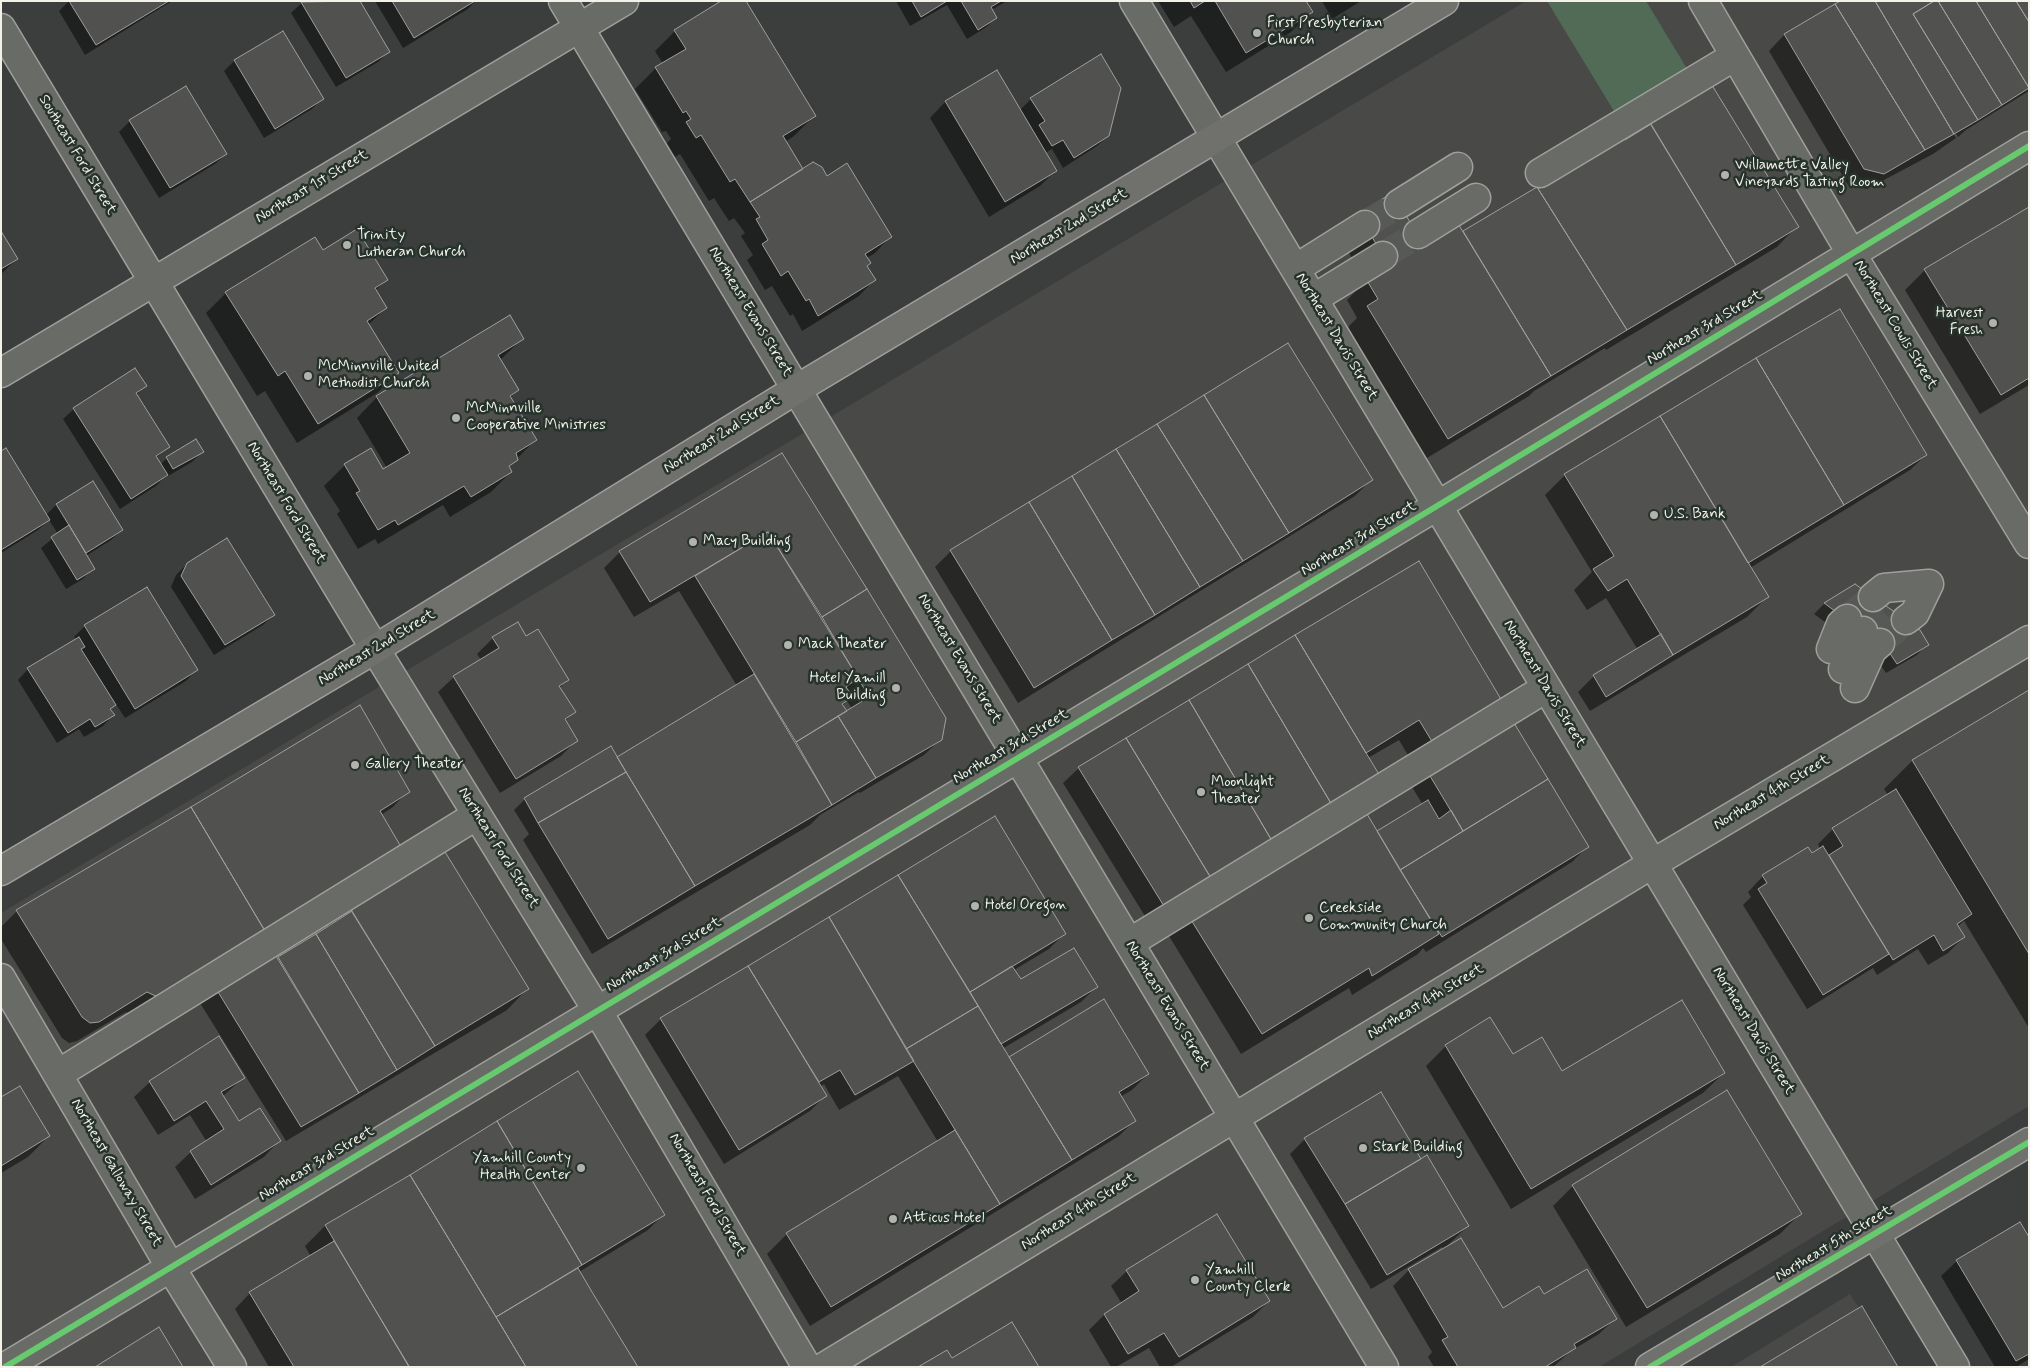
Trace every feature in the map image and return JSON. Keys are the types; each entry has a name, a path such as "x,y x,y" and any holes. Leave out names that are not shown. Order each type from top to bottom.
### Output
{"main road":[{"name":"Northeast 2nd Street","path":"1,871 375,650 797,389 1444,1"},
{"name":"Northeast 5th Street","path":"1650,1367 2029,1142"}],"street":[{"name":"Northeast Evans Street","path":"563,1 1384,1367"},
{"name":"Northeast 1st Street","path":"1,373 624,1"},
{"name":"Northeast Davis Street","path":"1134,1 1954,1367"},
{"name":"Northeast Cowls Street","path":"1703,1 1851,253 2029,544"},
{"name":"Southeast Ford Street","path":"1,28 152,282"},
{"path":"1540,173 1735,56"},
{"name":"Northeast 3rd Street","path":"5,1367 1437,506 2029,146"},
{"path":"1408,219 1467,183"},
{"path":"1304,284 1374,240"},
{"name":"Northeast Ford Street","path":"152,282 375,650 597,1010 807,1367"},
{"path":"1929,584 1915,613 1890,608 1884,588 1929,584"},
{"path":"1843,669 1857,636 1863,631"},
{"name":"Northeast 4th Street","path":"824,1367 1652,864 2029,640"},
{"path":"1129,943 1546,688"},
{"path":"58,1074 477,815"},
{"name":"Northeast Galloway Street","path":"1,978 232,1367"}],"shaded area":[{"path":"1526,1 2029,1 2029,1106 1599,1367 1,1367 1,913"},
{"path":"1850,1294 1897,1367 1731,1367"}],"green space":[{"path":"1547,1 1646,1 1689,72 1617,116"}],"building":[{"path":"69,1 169,1 96,45"},
{"path":"360,1 390,52 346,78 301,2"},
{"path":"392,1 475,1 414,38"},
{"path":"721,1 746,1 816,116 783,136 803,169 750,202 735,179 730,182 701,135 696,138 686,122 691,119 686,111 683,113 655,67 686,49 674,30"},
{"path":"912,1 947,1 921,17"},
{"path":"961,1 1001,1 991,7 997,18 978,30"},
{"path":"1190,1 1205,1 1194,8"},
{"name":"First Presbyterian Church","path":"1215,1 1306,1 1313,12 1246,53"},
{"path":"1840,1 1875,1 1954,134 1925,150 1835,4"},
{"path":"1875,1 1934,1 1913,14 1978,120 1954,134"},
{"path":"1934,1 1938,1 2002,105 1978,120 1913,14"},
{"path":"1938,1 1976,1 2029,88 2002,105"},
{"path":"1976,1 2016,1 2029,22 2029,88"},
{"path":"2016,1 2029,1 2029,22"},
{"path":"1835,4 1925,150 1884,174 1864,169 1784,34"},
{"path":"283,31 324,99 275,129 234,60"},
{"path":"1101,54 1121,88 1109,136 1074,158 1063,140 1052,146 1039,125 1045,121 1030,98"},
{"path":"997,70 1057,171 1005,202 945,101"},
{"name":"Willamette Valley Vineyards Tasting Room","path":"1710,82 1799,227 1736,265 1648,120"},
{"path":"186,86 227,154 170,188 129,120"},
{"path":"1651,124 1736,265 1627,330 1537,187 1621,135 1625,140"},
{"path":"813,162 822,167 827,176 847,163 892,237 865,254 871,263 867,266 876,280 818,316 809,299 806,301 788,271 781,276 762,244 768,240 756,219 760,217 750,202"},
{"path":"1537,187 1627,330 1551,376 1463,231"},
{"path":"1392,193 1423,243 1457,222 1551,376 1448,439 1367,306 1378,299 1366,279 1389,265 1358,214"},
{"name":"Harvest Fresh","path":"2029,207 2029,378 2001,395 1924,269"},
{"path":"357,229 388,280 375,288 387,308 367,321 399,373 318,424 285,371 278,376 225,292 315,237 323,250"},
{"path":"1,231 18,259 1,269"},
{"path":"1840,309 1927,455 1844,505 1756,358"},
{"name":"McMinnville Cooperative Ministries","path":"510,315 524,339 498,355 519,390 510,396 537,440 516,453 518,460 509,466 512,472 471,497 464,486 398,525 395,520 378,530 356,493 360,491 344,464 371,448 383,469 410,453 376,396"},
{"path":"1288,343 1373,480 1289,533 1204,395"},
{"path":"1756,358 1844,505 1748,563 1660,416"},
{"path":"135,368 147,386 136,393 170,447 156,456 168,475 131,499 73,408"},
{"path":"1204,395 1289,533 1243,561 1157,424"},
{"name":"U.S. Bank","path":"1660,416 1769,597 1673,655 1627,579 1608,591 1593,569 1614,556 1564,474"},
{"path":"1157,424 1243,561 1200,587 1116,449"},
{"path":"196,439 204,452 173,469 166,457"},
{"path":"6,448 50,520 1,550 1,451"},
{"path":"1116,449 1200,587 1155,615 1072,476"},
{"name":"Macy Building","path":"782,453 867,589 822,617 768,532 650,602 619,551"},
{"path":"1072,476 1155,615 1112,640 1029,502"},
{"path":"93,481 123,530 86,553 56,504"},
{"path":"1029,502 1112,640 1034,688 950,550"},
{"path":"69,525 95,569 77,580 51,537"},
{"name":"Mack Theater","path":"768,532 858,678 846,687 853,697 842,704 847,711 796,742 695,576"},
{"path":"227,538 275,615 225,645 181,576 187,563"},
{"path":"1419,561 1505,706 1436,748 1419,720 1366,753 1295,635"},
{"path":"1855,584 1920,630 1929,645 1897,664 1887,649 1824,603"},
{"path":"147,587 198,670 135,709 84,625"},
{"name":"Hotel Yamill Building","path":"867,589 946,718 942,740 876,778 838,716 869,697 822,617"},
{"path":"518,622 526,636 538,629 569,680 559,686 576,712 565,719 578,741 516,779 453,676 499,648 492,637"},
{"path":"1661,634 1673,655 1606,697 1593,675"},
{"path":"1295,635 1383,781 1335,810 1248,664"},
{"path":"79,637 85,647 81,649 116,705 110,709 115,715 95,727 90,719 68,733 27,668"},
{"path":"1248,664 1335,810 1275,846 1189,700"},
{"path":"754,674 832,805 695,886 617,757"},
{"path":"2029,690 2029,954 1912,760"},
{"name":"Moonlight Theater","path":"1189,700 1275,846 1214,883 1126,738"},
{"path":"360,705 410,792 380,811 404,852 268,936 191,807"},
{"path":"838,716 876,778 832,805 796,742"},
{"path":"1511,718 1548,779 1463,831 1427,771"},
{"path":"1126,738 1214,883 1167,911 1078,767"},
{"path":"611,746 626,772 538,823 524,798"},
{"path":"626,772 695,886 608,939 538,823"},
{"path":"1548,779 1589,847 1442,937 1400,870"},
{"path":"1896,789 1972,914 1957,924 1965,937 1943,951 1934,935 1893,960 1829,855 1843,846 1832,828"},
{"path":"1428,800 1439,819 1451,810 1463,831 1400,870 1377,831"},
{"path":"191,807 268,936 164,1000 147,992 99,1022 90,1023 82,1017 16,910"},
{"path":"1364,809 1439,934 1372,976 1369,968 1262,1034 1188,915"},
{"path":"995,816 1066,934 970,992 898,875"},
{"path":"1823,846 1889,954 1823,995 1758,889 1767,883 1762,875 1808,847 1812,853"},
{"path":"442,847 529,989 435,1046 347,904"},
{"path":"898,875 978,1006 906,1049 829,917"},
{"path":"352,911 435,1046 397,1070 316,934"},
{"path":"829,917 914,1061 855,1095 840,1070 819,1082 748,966"},
{"path":"316,934 397,1070 359,1093 278,957"},
{"path":"1074,948 1098,987 1001,1044 970,992 1012,966 1021,979"},
{"path":"273,951 359,1093 301,1127 215,987"},
{"path":"748,966 827,1096 739,1150 660,1018"},
{"path":"1104,999 1149,1074 1119,1092 1136,1121 1072,1160 1009,1057"},
{"path":"1682,1000 1725,1073 1531,1189 1445,1045 1490,1017 1513,1054 1542,1037 1562,1071"},
{"path":"978,1006 1072,1160 1000,1204 906,1049"},
{"path":"219,1036 245,1078 221,1092 239,1121 260,1108 281,1141 211,1185 190,1151 224,1129 206,1101 174,1121 149,1081"},
{"name":"Yamhill County Health Center","path":"578,1071 665,1215 582,1265 497,1121"},
{"path":"20,1086 50,1136 1,1166 1,1097"},
{"path":"1727,1090 1802,1214 1647,1308 1572,1185"},
{"name":"Stark Building","path":"1381,1092 1421,1159 1345,1204 1304,1138"},
{"path":"497,1121 582,1265 496,1317 410,1175"},
{"name":"Atticus Hotel","path":"955,1130 1000,1204 831,1307 786,1233"},
{"path":"1427,1155 1469,1226 1387,1275 1345,1204"},
{"path":"410,1175 526,1367 409,1367 325,1225"},
{"name":"Yamhill County Clerk","path":"1217,1214 1270,1301 1179,1357 1164,1333 1128,1354 1104,1314 1139,1291 1126,1270"},
{"path":"2020,1222 2029,1237 2029,1354 2016,1361 1956,1260"},
{"path":"1461,1238 1503,1308 1539,1286 1544,1294 1587,1269 1617,1319 1574,1344 1576,1348 1545,1367 1458,1367 1442,1340 1448,1337 1408,1269"},
{"path":"334,1241 409,1367 294,1367 249,1292"},
{"path":"578,1268 638,1367 526,1367 496,1317"},
{"path":"1862,1306 1898,1367 1760,1367"},
{"path":"1012,1322 1039,1367 918,1367 947,1350 952,1358"},
{"path":"159,1327 183,1367 95,1367"}],"tunnel":[{"path":"1365,225 1399,204"},
{"path":"1383,256 1418,234"},
{"path":"1847,619 1873,597"},
{"path":"1863,631 1889,608"},
{"path":"1880,643 1906,620"}],"cycle path":[{"path":"5,1367 1437,506 2029,146"},
{"path":"1650,1367 2029,1142"}],"place":[{"name":"First Presbyterian Church","path":"1257,33"},
{"name":"Willamette Valley Vineyards Tasting Room","path":"1725,175"},
{"name":"Trinity Lutheran Church","path":"347,245"},
{"name":"Harvest Fresh","path":"1993,323"},
{"name":"McMinnville United Methodist Church","path":"308,376"},
{"name":"McMinnville Cooperative Ministries","path":"456,418"},
{"name":"U.S. Bank","path":"1654,515"},
{"name":"Macy Building","path":"693,542"},
{"name":"Mack Theater","path":"788,645"},
{"name":"Hotel Yamill Building","path":"896,688"},
{"name":"Gallery Theater","path":"355,765"},
{"name":"Moonlight Theater","path":"1201,792"},
{"name":"Hotel Oregon","path":"975,906"},
{"name":"Creekside Community Church","path":"1309,918"},
{"name":"Stark Building","path":"1363,1148"},
{"name":"Yamhill County Health Center","path":"581,1168"},
{"name":"Atticus Hotel","path":"893,1219"},
{"name":"Yamhill County Clerk","path":"1195,1280"}]}
